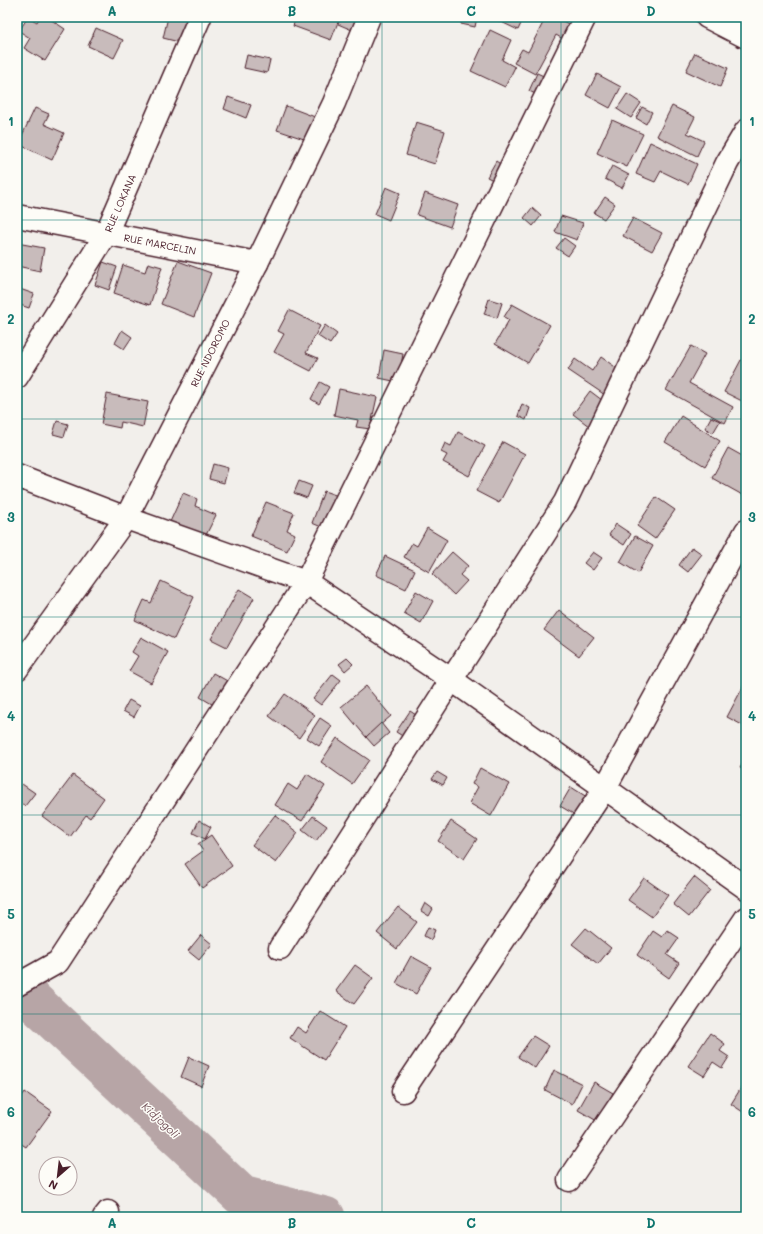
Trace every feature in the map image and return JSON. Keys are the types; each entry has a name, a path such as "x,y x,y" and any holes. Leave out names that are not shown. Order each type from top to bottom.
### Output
{"street":[{"name":"RUE LOKANA","path":"17,377 106,234 200,17"},
{"name":"RUE NDOROMO","path":"17,669 126,518 256,262 334,103 369,17"},
{"path":"17,985 58,962 306,582 585,17"},
{"path":"707,17 746,37"},
{"path":"280,948 565,502 727,163 746,131"},
{"name":"RUE MARCELIN","path":"17,216 256,262"},
{"path":"17,476 126,518 306,582 452,680 746,888"},
{"path":"403,1092 605,788 746,531"},
{"path":"569,1180 746,918"}],"building":[{"path":"28,17 37,22 40,17 47,17 65,29 45,61 24,48 30,38 19,31"},
{"path":"168,17 189,17 183,43 163,38"},
{"path":"296,17 340,17 331,40 293,26"},
{"path":"341,17 358,17 352,30 338,24"},
{"path":"462,17 477,17 475,27 461,24"},
{"path":"491,17 524,17 518,30"},
{"path":"546,17 556,17 570,25 563,39 556,35 535,74 514,63 522,49 528,52"},
{"path":"96,28 123,40 114,58 88,46"},
{"path":"490,30 511,40 502,60 515,67 505,87 471,71"},
{"path":"695,53 728,68 720,87 686,71"},
{"path":"247,55 270,60 267,73 244,68"},
{"path":"537,73 548,78 540,96 529,91"},
{"path":"597,74 621,87 610,108 586,95"},
{"path":"627,94 641,103 631,118 617,109"},
{"path":"228,97 251,105 246,118 224,109"},
{"path":"286,106 315,117 307,140 277,130"},
{"path":"672,106 695,117 687,133 704,141 697,156 657,136"},
{"path":"642,107 652,112 646,124 636,118"},
{"path":"35,108 49,114 44,124 64,133 52,160 18,144"},
{"path":"612,120 643,134 627,167 597,153"},
{"path":"416,122 445,131 435,164 406,155"},
{"path":"650,142 697,164 688,184 661,171 655,182 636,174"},
{"path":"496,161 503,166 495,181 487,177"},
{"path":"612,166 629,175 622,188 605,179"},
{"path":"386,187 400,193 389,220 375,214"},
{"path":"425,193 458,205 450,227 417,215"},
{"path":"605,197 615,204 604,219 594,213"},
{"path":"532,208 541,216 533,226 524,218"},
{"path":"561,216 583,223 577,240 555,232"},
{"path":"633,218 662,233 652,251 623,236"},
{"path":"564,238 575,246 568,256 556,248"},
{"path":"17,243 44,248 40,271 17,266"},
{"path":"178,261 211,273 194,317 161,304"},
{"path":"103,262 117,267 109,290 95,285"},
{"path":"148,263 162,267 150,305 114,293 123,265 145,272"},
{"path":"17,288 34,294 29,308 17,304"},
{"path":"489,299 502,303 497,318 484,314"},
{"path":"512,304 550,325 528,363 495,344 509,320 504,317"},
{"path":"289,310 320,326 306,353 318,358 311,371 274,352 284,334 278,331"},
{"path":"325,325 337,334 330,344 318,336"},
{"path":"122,330 132,337 124,349 115,343"},
{"path":"691,346 705,354 689,383 733,407 725,423 666,390"},
{"path":"384,350 403,354 398,382 379,378"},
{"path":"601,357 621,371 605,395 568,370 575,359 592,371"},
{"path":"741,360 746,362 746,403 724,392"},
{"path":"320,382 329,387 319,404 311,399"},
{"path":"339,389 377,397 370,429 356,427 358,420 334,415"},
{"path":"590,391 619,413 602,436 573,414"},
{"path":"107,394 148,402 143,427 121,422 120,428 101,424"},
{"path":"522,404 530,408 526,420 518,416"},
{"path":"681,416 720,441 705,466 665,442"},
{"path":"711,417 720,421 713,433 705,428"},
{"path":"57,421 68,424 64,437 53,434"},
{"path":"458,432 485,446 469,476 443,462 447,455 441,452 445,443 451,446"},
{"path":"503,442 525,454 499,503 476,491"},
{"path":"746,442 746,451 742,449"},
{"path":"728,448 746,458 746,497 712,478"},
{"path":"213,464 228,468 224,483 209,479"},
{"path":"299,481 312,486 307,498 294,493"},
{"path":"324,491 344,498 331,531 312,523"},
{"path":"183,493 197,499 195,506 216,515 205,537 170,522"},
{"path":"656,497 675,510 655,539 637,526"},
{"path":"266,502 294,513 287,530 295,534 287,551 251,536"},
{"path":"616,524 631,534 624,545 609,535"},
{"path":"427,528 447,540 429,572 404,557 412,543 417,546"},
{"path":"635,536 653,546 638,573 620,562"},
{"path":"692,547 702,554 688,572 679,565"},
{"path":"452,552 468,566 460,575 467,581 454,595 432,574"},
{"path":"593,552 602,558 593,570 584,563"},
{"path":"385,556 415,570 406,589 376,575"},
{"path":"161,581 194,597 174,639 135,620 144,600 151,603"},
{"path":"239,589 254,598 227,647 211,639"},
{"path":"416,591 433,601 421,623 404,613"},
{"path":"559,610 594,637 579,656 544,630"},
{"path":"141,637 168,652 151,683 129,671 138,656 132,652"},
{"path":"347,658 353,664 345,671 339,664"},
{"path":"213,673 231,683 217,707 200,697"},
{"path":"333,674 341,680 321,705 313,699"},
{"path":"745,683 746,684 746,727 727,717"},
{"path":"366,686 391,716 366,737 341,707"},
{"path":"285,694 315,715 299,738 269,716"},
{"path":"129,700 140,706 134,717 123,711"},
{"path":"410,711 425,721 412,742 396,732"},
{"path":"320,718 332,726 319,746 307,738"},
{"path":"381,723 389,733 374,746 366,737"},
{"path":"337,738 369,760 352,784 321,762"},
{"path":"746,758 746,771 740,768"},
{"path":"480,768 509,784 491,816 469,803 478,787 472,784"},
{"path":"437,772 447,778 443,785 432,779"},
{"path":"307,774 325,786 302,821 275,805 288,784 297,790"},
{"path":"73,775 104,798 90,818 86,815 70,837 42,816"},
{"path":"22,784 35,793 25,806 17,800 17,792"},
{"path":"571,787 598,804 587,822 560,806"},
{"path":"275,815 298,833 276,863 252,845"},
{"path":"313,816 327,826 316,841 302,830"},
{"path":"199,820 211,827 205,839 193,833"},
{"path":"451,821 477,839 464,859 438,841"},
{"path":"211,835 232,866 202,888 185,864 203,851 198,844"},
{"path":"694,877 710,890 689,917 673,904"},
{"path":"644,878 668,895 652,917 628,900"},
{"path":"425,903 433,909 429,916 421,911"},
{"path":"398,907 417,922 397,949 377,933"},
{"path":"428,927 435,930 431,940 424,936"},
{"path":"586,928 611,948 598,964 572,944"},
{"path":"667,930 679,938 667,955 679,963 669,978 637,955 653,931 662,937"},
{"path":"201,935 212,944 199,960 188,951"},
{"path":"411,956 431,967 416,994 396,983"},
{"path":"355,965 373,978 354,1004 336,991"},
{"path":"320,1011 345,1027 324,1060 290,1038 297,1027 306,1033"},
{"path":"710,1033 725,1044 720,1051 729,1057 722,1068 713,1062 704,1076 688,1066"},
{"path":"533,1036 549,1046 535,1068 518,1057"},
{"path":"189,1057 209,1066 201,1086 181,1077"},
{"path":"554,1070 582,1084 572,1104 545,1090"},
{"path":"746,1080 746,1114 731,1104"},
{"path":"594,1082 613,1093 597,1121 578,1110"},
{"path":"25,1092 52,1111 26,1147 17,1141 17,1103"}],"waterway":[{"name":"Kidjogoli","path":"17,986 242,1196 325,1217"}]}
